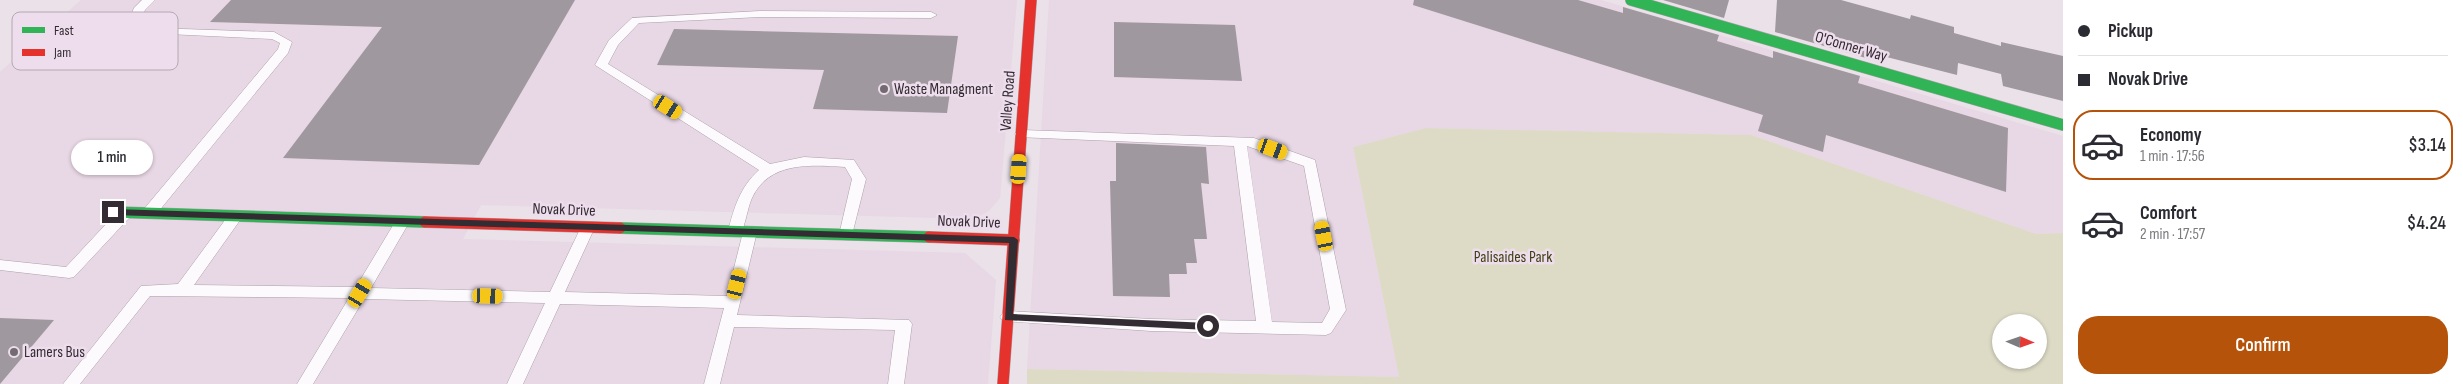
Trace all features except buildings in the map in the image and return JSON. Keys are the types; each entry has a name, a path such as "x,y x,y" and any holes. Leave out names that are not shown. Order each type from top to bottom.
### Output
{"street":[{"name":"Valley Road","path":"1003,384 1031,0"},
{"name":"O'Conner Way","path":"1631,0 2063,125"},
{"name":"Novak Drive","path":"119,212 1014,240"}],"lane":[{"path":"138,12 149,0"},
{"path":"767,169 601,65 613,43 636,20 760,14 931,15"},
{"path":"148,213 284,50 286,42 274,36 178,32"},
{"path":"1008,318 1151,325 1326,329 1338,310 1310,163 1254,142 1022,134"},
{"path":"1240,142 1265,328"},
{"path":"712,384 733,302 743,231 745,197 755,180 767,169 789,162 849,163 859,178 846,234"},
{"path":"0,265 69,273 119,212"},
{"path":"182,290 236,216"},
{"path":"305,384 403,221"},
{"path":"515,384 588,227"},
{"path":"71,384 146,290 733,302"},
{"path":"728,321 904,324 896,384"}],"shaded area":[{"path":"81,0 1017,0 1000,198 989,211 975,219 481,205 463,239 965,253 996,280 988,384 0,384 0,72 12,61 12,70 178,70 178,12 68,12"},
{"path":"1049,0 1601,0 2063,136 2063,233 2036,234 1751,135 1426,128 1353,147 1399,377 1027,369"}],"green space":[{"name":"Palisaides Park","path":"1426,128 1751,135 2036,234 2063,233 2063,384 1027,384 1027,369 1399,377 1353,147"}],"traffic: fast":[{"path":"1631,0 2063,125"},
{"path":"113,212 425,222"},
{"path":"620,228 929,237"}],"traffic: jam":[{"path":"1003,384 1031,0"},
{"path":"425,222 620,228"},
{"path":"929,237 1014,240"}],"place":[{"name":"Waste Managment","path":"884,89"},
{"name":"Lamers Bus","path":"14,352"}],"route":[{"path":"113,212 1014,240 1008,318 1208,326"}]}
